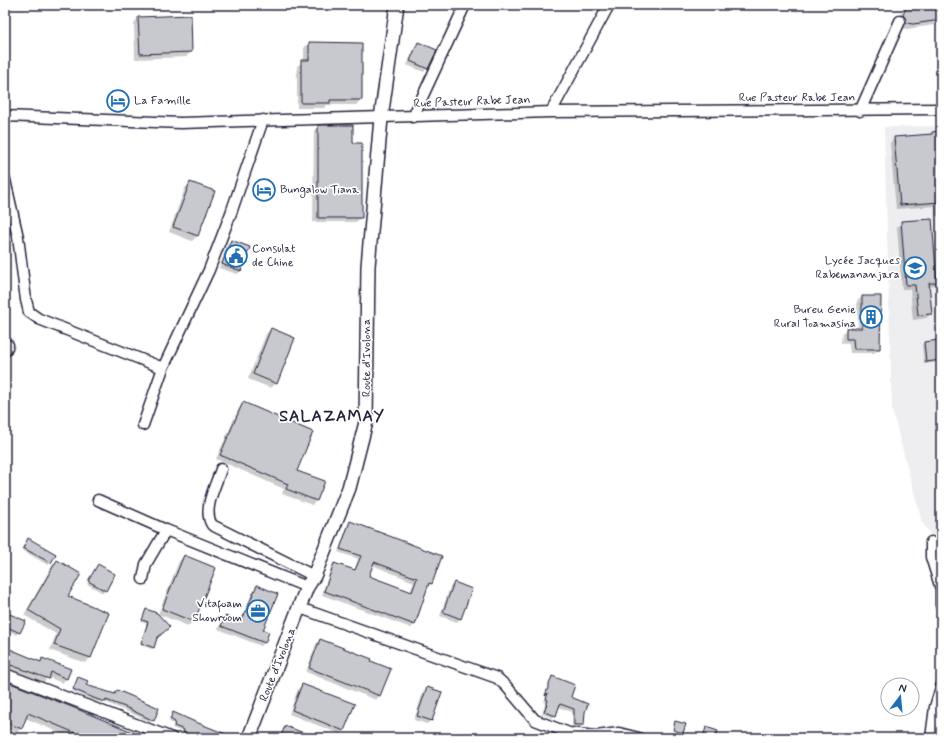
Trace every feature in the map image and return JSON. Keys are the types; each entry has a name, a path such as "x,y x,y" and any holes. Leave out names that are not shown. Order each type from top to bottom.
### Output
{"main road":[{"name":"Route d'Ivolona","path":"249,738 349,488 366,422 368,266 381,118 397,5"}],"street":[{"path":"413,117 465,5"},
{"path":"551,112 609,5"},
{"path":"860,111 900,21"},
{"name":"Rue Pasteur Rabe Jean","path":"5,116 180,122 381,118 551,112 860,111 941,109"},
{"path":"143,425 163,368 209,270 231,213 263,120"},
{"path":"5,180 18,236 26,300 29,312 39,319 163,368"},
{"path":"221,470 209,507 209,520 212,525 311,581"},
{"path":"98,500 166,530 311,581"},
{"path":"143,579 146,564 166,530"},
{"path":"931,542 931,557 941,589 941,606"},
{"path":"300,608 497,678 506,686 530,716 547,725 569,733 596,736 619,732 639,738"},
{"path":"5,674 172,738"},
{"path":"931,738 941,687"}],"shaded area":[{"name":"Lycée Jacques Rabemananjara","path":"941,126 941,550 922,522 892,410 884,127"}],"building":[{"path":"907,5 941,5 941,20 913,24 906,23 903,15"},
{"path":"191,15 192,52 140,54 138,17"},
{"path":"309,42 362,43 362,100 330,100 330,103 301,103 301,60 309,60"},
{"path":"418,42 437,50 428,69 410,61"},
{"path":"318,125 353,125 353,143 362,143 362,218 318,218"},
{"path":"941,131 941,202 900,205 894,137 932,134 932,132"},
{"path":"190,182 215,191 198,236 173,227"},
{"path":"932,219 937,283 929,283 932,314 918,315 915,285 906,285 901,221"},
{"name":"Consulat de Chine","path":"231,240 250,247 241,271 222,264"},
{"name":"Bureu Genie Rural Toamasina","path":"862,296 881,296 880,349 854,349 853,339 846,339 846,328 862,328"},
{"path":"271,328 295,338 277,384 253,374"},
{"path":"939,340 941,360 926,362 924,342"},
{"path":"243,402 313,432 297,471 325,481 317,501 286,489 288,484 220,455"},
{"path":"350,521 442,556 432,584 429,583 415,625 324,591 334,563 355,570 361,556 340,549","holes":["374,562 417,578 412,592 369,576"]},
{"path":"28,538 56,554 51,563 23,548"},
{"path":"184,555 216,568 194,622 162,609"},
{"path":"57,560 81,574 68,596 109,613 91,658 54,645 60,629 28,610"},
{"path":"98,564 115,574 106,591 88,581"},
{"path":"454,582 472,589 461,619 443,612"},
{"path":"257,585 278,594 263,630 269,632 265,643 221,626 225,616 241,622"},
{"path":"146,609 157,613 170,627 157,638 154,648 141,643 148,622 142,620"},
{"path":"5,612 26,621 20,633 5,626"},
{"path":"320,639 372,659 371,661 391,669 380,696 309,668"},
{"path":"5,647 41,662 42,658 71,669 67,679 51,672 49,679 8,664 5,668"},
{"path":"552,676 575,685 571,697 588,704 585,712 584,725 574,725 574,709 560,704 556,716 544,712 548,700 546,699 548,693 545,696"},
{"path":"78,677 88,681 86,685 115,694 117,690 159,708 154,721 125,707 106,700 106,702 96,699 73,689"},
{"path":"5,681 147,738 87,738 28,713 22,729 5,722"},
{"path":"302,684 355,704 344,731 292,710"},
{"path":"427,687 442,692 432,721 417,716"},
{"path":"173,712 236,738 199,738 183,732 184,730 174,726 175,722 170,719"},
{"path":"675,721 686,724 683,733 673,730"},
{"path":"285,726 315,737 315,738 280,738"},
{"path":"706,727 718,731 716,738 703,738"}],"place":[{"name":"La Famille","path":"118,101"},
{"name":"Bungalow Tiana","path":"264,190"},
{"name":"Consulat de Chine","path":"236,256"},
{"name":"Lycée Jacques Rabemananjara","path":"915,268"},
{"name":"Bureu Genie Rural Toamasina","path":"871,317"},
{"name":"Vitafoam Showroom","path":"258,611"}],"district":[{"name":"SALAZAMAY","path":"332,416"}]}
